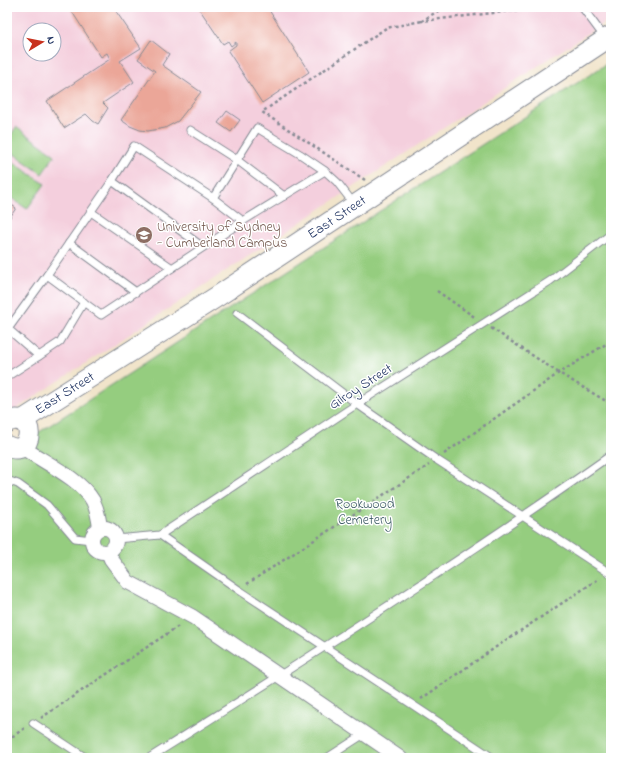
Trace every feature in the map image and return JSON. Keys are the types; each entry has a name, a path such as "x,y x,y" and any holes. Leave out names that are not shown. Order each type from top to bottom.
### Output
{"main road":[{"name":"East Street","path":"14,421 218,296 609,38"},
{"path":"14,421 28,427 29,435 28,440 15,446"}],"street":[{"path":"15,446 28,451 67,476 85,490 95,506 100,528"},
{"path":"100,528 108,528 111,530 116,539 114,547 108,552 104,553 93,548 91,540 94,532 100,528"},
{"path":"108,552 111,559 128,582 193,617 400,758"}],"lane":[{"path":"582,7 609,38"},
{"path":"213,198 257,128 326,171 337,182 355,206"},
{"path":"190,130 237,160 284,196"},
{"path":"39,356 7,329 70,244 134,146 213,198 243,221"},
{"path":"48,275 101,315 243,221 326,171"},
{"path":"112,181 203,247"},
{"path":"91,212 172,268"},
{"name":"Gilroy Street","path":"116,539 160,535 357,404 550,281 611,234"},
{"path":"70,244 136,292"},
{"path":"7,372 11,374 60,342 84,302"},
{"path":"237,313 357,404 437,460 610,572"},
{"path":"149,758 280,676 524,516 611,455"},
{"path":"7,480 18,484 47,505 75,538 91,540"},
{"path":"160,535 493,758"},
{"path":"33,723 86,758"},
{"path":"327,758 364,734"}],"path":[{"path":"422,21 444,7"},
{"path":"380,189 262,112 386,28 422,21 546,7"},
{"path":"437,291 559,373 611,404"},
{"path":"413,705 499,645 610,572"},
{"path":"7,740 193,617"}],"shaded area":[{"name":"University of Sydney - Cumberland Campus","path":"7,7 611,7 611,18 7,415"}],"green space":[{"name":"Rookwood Cemetery","path":"611,61 611,758 7,758 7,453"},
{"path":"16,127 55,155 42,174 7,149 7,141"},
{"path":"7,158 45,184 27,209 7,195"}],"building":[{"path":"69,7 113,7 141,48 120,61 134,82 103,103 108,108 98,124 86,114 64,128 47,101 110,59 107,53 101,57"},
{"path":"198,7 267,7 309,72 262,103 228,51 236,45 236,42 231,46 228,41 223,44"},
{"path":"151,40 169,54 162,65 201,92 178,121 165,128 148,131 130,126 121,120 155,71 138,59"},
{"path":"227,111 240,120 231,132 218,123"},
{"path":"7,202 16,208 7,222"}],"place":[{"name":"University of Sydney - Cumberland Campus","path":"144,235"}]}
